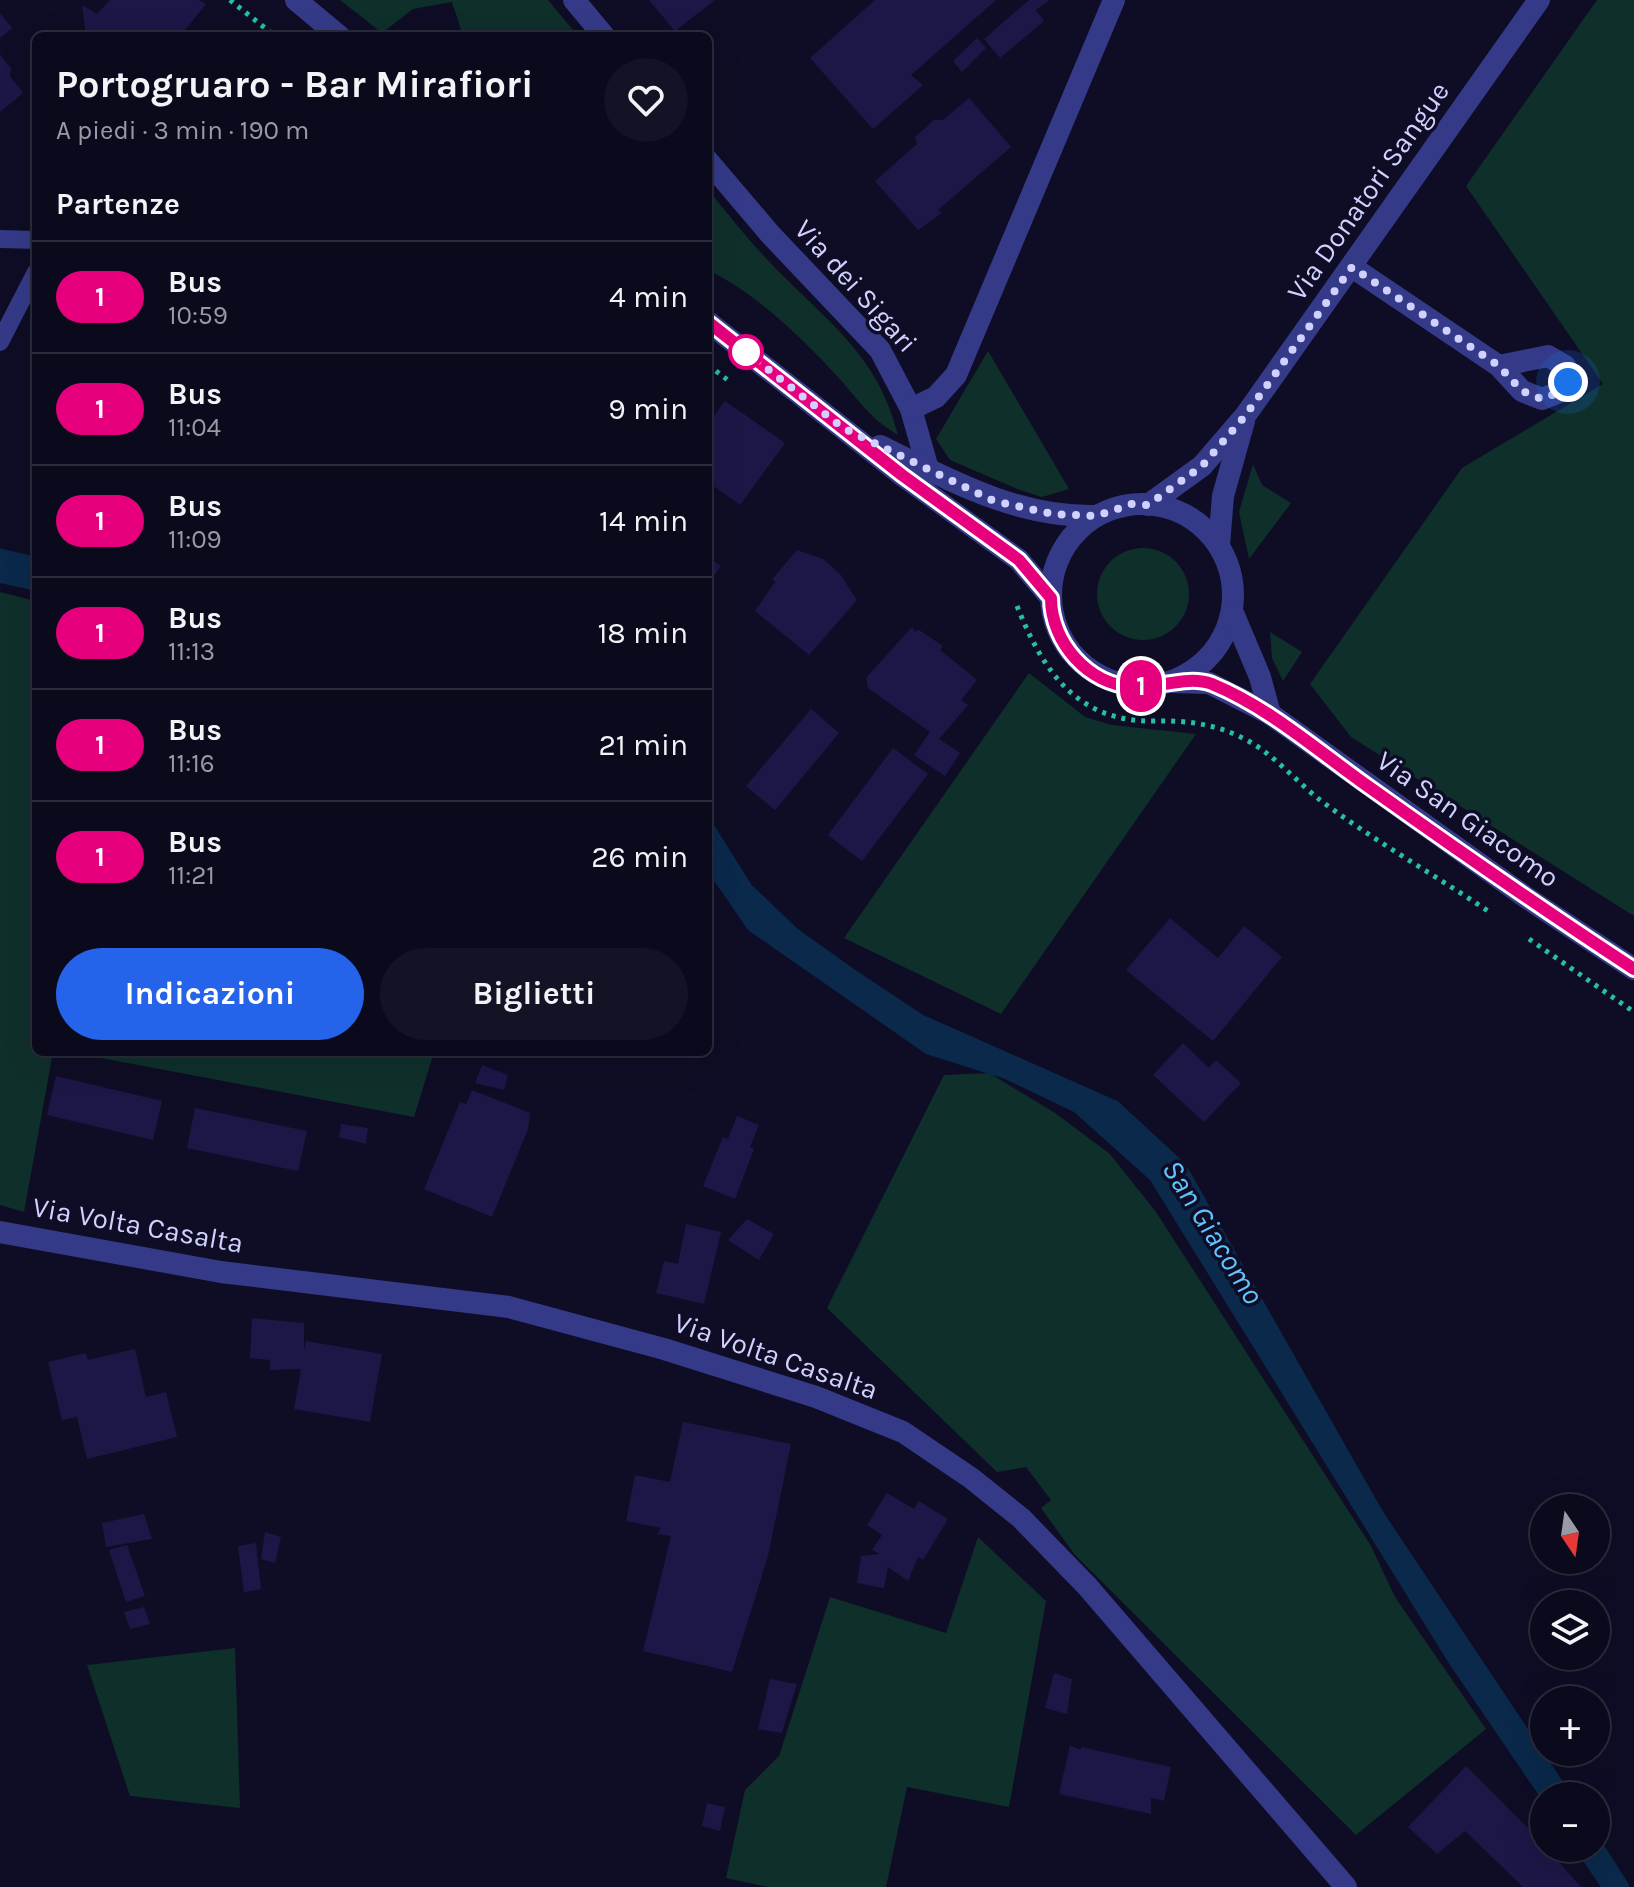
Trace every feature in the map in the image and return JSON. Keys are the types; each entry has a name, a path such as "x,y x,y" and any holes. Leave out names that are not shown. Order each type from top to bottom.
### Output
{"street":[{"path":"296,0 334,32"},
{"path":"574,0 601,32"},
{"path":"911,409 936,397 956,375 1114,0"},
{"name":"Via Donatori Sangue","path":"1148,505 1202,466 1245,416 1539,0"},
{"name":"Via dei Sigari","path":"712,166 770,234 880,350 911,409 928,469"},
{"path":"1352,267 1499,366"},
{"path":"712,325 1019,560 1051,598"},
{"name":"Via Donatori Sangue","path":"1219,545 1223,496 1245,416"},
{"path":"843,428 994,501 1046,513 1096,516"},
{"path":"1132,504 1148,505 1190,517 1219,545 1234,582 1232,625 1217,648 1171,682 1131,687 1103,679 1079,663 1061,639 1051,612 1051,582 1060,555 1077,530 1096,516 1132,504"},
{"path":"1233,613 1260,677 1270,714"},
{"name":"Via San Giacomo","path":"1171,682 1209,683 1270,714 1514,890 1634,969"},
{"name":"Via Volta Casalta","path":"0,1232 221,1272 509,1307 786,1387 903,1432 971,1478 1021,1518 1087,1586 1346,1887"}],"lane":[{"path":"0,239 32,240"},
{"path":"0,342 32,280"}],"path":[{"path":"230,0 270,32"}],"green space":[{"path":"340,0 548,0 575,32 462,32 452,2 413,9 381,32"},
{"path":"1597,0 1634,0 1634,916 1351,737 1310,684 1462,468 1603,384 1466,186"},
{"path":"712,195 757,248 861,357 889,405 898,435 872,415 793,331 712,272"},
{"path":"988,351 1069,489 1042,497 1020,490 950,460 936,439"},
{"path":"1253,464 1262,485 1291,503 1249,559 1239,512"},
{"path":"1143,548 1161,551 1176,561 1186,576 1189,594 1186,612 1176,627 1161,637 1143,640 1125,637 1110,627 1100,612 1097,594 1100,576 1110,561 1125,551"},
{"path":"0,592 32,600 32,1056 52,1056 24,1212 0,1205"},
{"path":"1270,632 1302,652 1283,681 1272,658"},
{"path":"1029,673 1085,717 1112,725 1196,734 1001,1014 844,938"},
{"path":"90,1056 433,1056 414,1117"},
{"path":"989,1073 1055,1113 1110,1154 1156,1212 1371,1546 1395,1597 1486,1729 1356,1835 1075,1555 1041,1508 1051,1500 1026,1467 997,1472 827,1308 944,1075"},
{"path":"978,1537 1046,1601 1009,1807 907,1787 886,1887 768,1887 726,1878 745,1790 779,1756 830,1597 946,1633"},
{"path":"235,1648 240,1808 130,1796 87,1665"}],"water":[{"path":"0,554 32,561 32,590 0,583"},
{"path":"712,832 747,888 794,933 850,973 921,1020 1115,1106 1181,1167 1378,1514 1530,1742 1530,1766 1546,1766 1557,1782 1530,1782 1448,1662 1150,1180 1074,1112 1005,1079 926,1054 748,930 712,878"},
{"path":"1584,1862 1608,1862 1624,1887 1601,1887"}],"building":[{"path":"110,0 199,0 206,4 185,30 187,32 85,32 82,5 97,14"},
{"path":"649,0 715,0 675,31"},
{"path":"875,0 996,0 911,75 923,85 873,129 810,58"},
{"path":"1029,0 1049,0 1036,10 1044,21 1000,58 984,39"},
{"path":"0,13 12,28 0,38"},
{"path":"977,38 986,48 962,72 953,61"},
{"path":"0,55 11,68 10,76 23,93 0,112"},
{"path":"969,98 1011,147 938,210 942,213 918,230 875,181 917,144 915,137 934,120 943,120"},
{"path":"725,401 785,443 740,505 712,485 712,419"},
{"path":"797,550 823,559 840,574 857,600 809,655 755,611 775,582 772,579"},
{"path":"712,560 721,566 712,578"},
{"path":"912,627 915,632 919,630 943,646 940,650 977,680 961,700 968,705 939,739 960,753 945,776 914,755 930,732 868,688 866,678"},
{"path":"811,709 839,733 775,810 746,786"},
{"path":"893,748 928,774 862,861 828,835"},
{"path":"1170,918 1218,958 1244,926 1282,957 1213,1041 1126,970"},
{"path":"1183,1043 1209,1068 1216,1060 1241,1083 1204,1122 1153,1075"},
{"path":"482,1065 508,1075 504,1090 475,1083"},
{"path":"56,1076 162,1101 153,1140 47,1115"},
{"path":"472,1090 530,1113 528,1129 492,1217 424,1189 460,1102 466,1104"},
{"path":"195,1108 307,1131 298,1171 187,1148"},
{"path":"737,1116 759,1125 750,1147 754,1149 735,1199 703,1186 723,1137 728,1139"},
{"path":"341,1124 368,1128 366,1144 339,1137"},
{"path":"747,1219 774,1234 759,1260 728,1240"},
{"path":"686,1224 721,1232 704,1304 656,1293 664,1261 678,1264"},
{"path":"252,1318 304,1323 304,1350 306,1341 382,1354 370,1422 294,1409 301,1369 270,1370 270,1360 250,1358"},
{"path":"135,1349 146,1397 166,1392 177,1437 87,1459 77,1417 62,1420 48,1362 86,1353 88,1360"},
{"path":"683,1422 791,1444 768,1556 732,1672 643,1651 671,1536 657,1534 661,1528 626,1521 635,1475 670,1482"},
{"path":"887,1493 914,1509 919,1501 948,1519 923,1560 918,1557 908,1581 888,1567 884,1588 857,1583 861,1556 880,1554 872,1550 882,1535 867,1525"},
{"path":"144,1514 152,1539 106,1547 102,1523"},
{"path":"265,1532 281,1537 275,1563 261,1559"},
{"path":"256,1543 261,1589 244,1592 238,1546"},
{"path":"127,1545 145,1596 126,1602 109,1550"},
{"path":"144,1607 150,1624 130,1629 124,1612"},
{"path":"1054,1673 1072,1679 1067,1714 1045,1708"},
{"path":"770,1679 797,1684 782,1733 758,1729"},
{"path":"1070,1745 1081,1750 1081,1747 1171,1767 1164,1801 1151,1798 1151,1814 1059,1794"},
{"path":"1466,1766 1530,1830 1530,1862 1559,1862 1581,1887 1523,1887 1465,1831 1437,1854 1408,1827"},
{"path":"707,1803 725,1807 720,1831 702,1826"}],"waterway":[{"name":"San Giacomo","path":"0,554 32,561"},
{"name":"San Giacomo","path":"712,832 747,888 794,933 850,973 921,1020 1115,1106 1181,1167 1378,1514 1557,1782"},
{"name":"San Giacomo","path":"1608,1862 1624,1887"}],"bus line":[{"name":"1","path":"712,325 902,475 1019,560 1051,598 1051,612 1061,639 1079,663 1103,679 1131,687 1160,686 1171,682 1209,683 1270,714 1527,898 1634,969"}],"route":[{"path":"746,352 843,428 994,501 1073,517 1096,516 1132,504 1148,505 1202,466 1245,416 1352,267 1499,366 1522,391 1542,399 1557,393 1568,382"}]}
